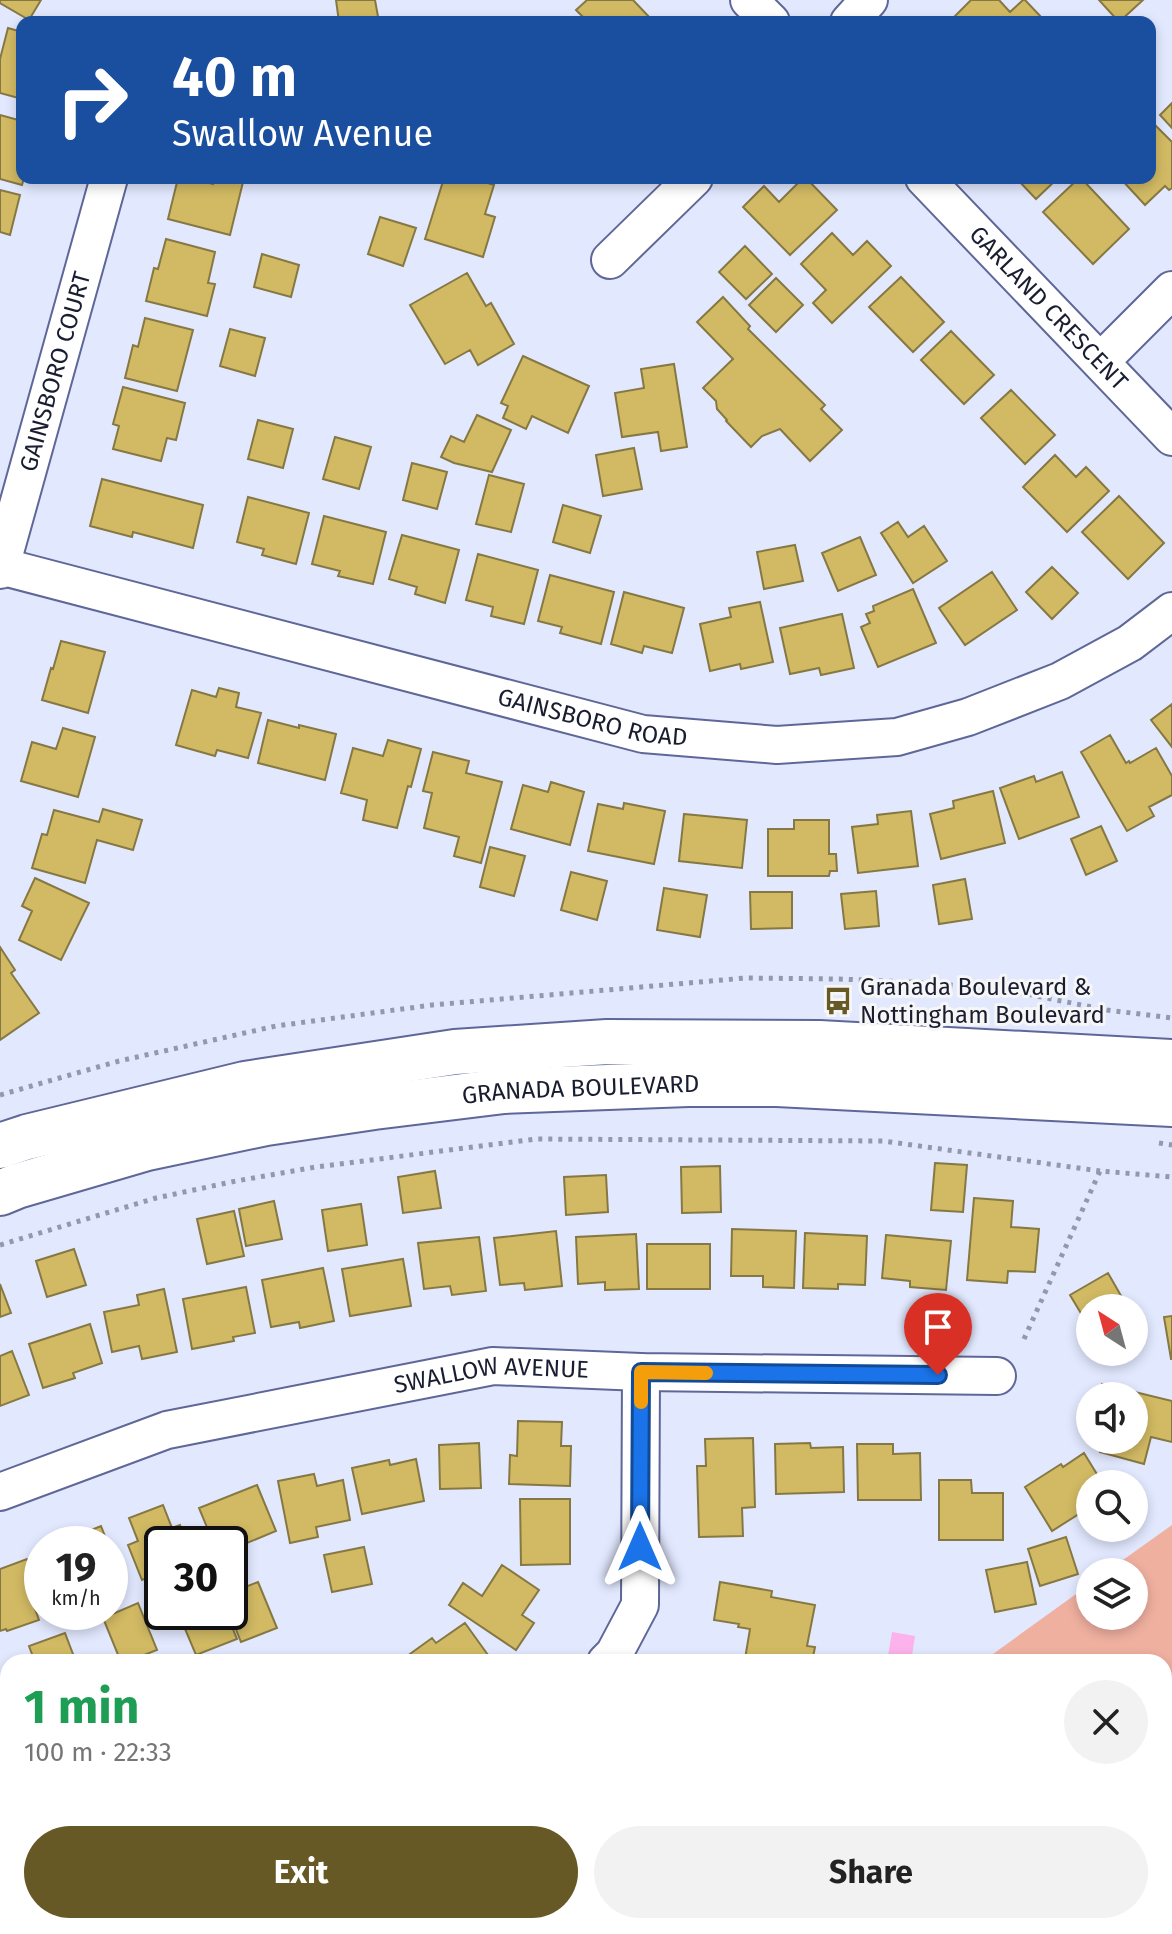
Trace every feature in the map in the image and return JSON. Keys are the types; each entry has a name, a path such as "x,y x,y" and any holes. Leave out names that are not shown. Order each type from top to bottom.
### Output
{"main road":[{"name":"GRANADA BOULEVARD","path":"0,1146 245,1084 455,1052 607,1042 819,1043 1172,1062"},
{"name":"GRANADA BOULEVARD","path":"0,1193 147,1148 266,1123 504,1091 777,1084 1172,1104"}],"street":[{"path":"749,0 765,16"},
{"path":"854,16 869,0"},
{"name":"GAINSBORO COURT","path":"0,567 107,184"},
{"path":"610,260 688,184"},
{"name":"GARLAND CRESCENT","path":"930,184 1172,437"},
{"path":"1101,361 1172,290"},
{"name":"GAINSBORO ROAD","path":"0,567 643,734 777,745 897,737 968,717 1060,681 1130,643 1172,611"},
{"name":"SWALLOW AVENUE","path":"0,1492 167,1430 493,1366 641,1372 997,1376"},
{"path":"614,1654 640,1605 641,1372"}],"path":[{"path":"0,1245 156,1198 236,1181 316,1167 536,1139 883,1141 1100,1171 1172,1177"},
{"path":"1024,1339 1100,1171"}],"shaded area":[{"path":"1172,1525 1172,1654 993,1654 1076,1594 1076,1630 1148,1630 1148,1558 1126,1558"},
{"path":"892,1632 915,1636 912,1654 888,1654"}],"building":[{"path":"0,0 41,0 31,16 22,16 0,3"},
{"path":"336,0 375,0 378,16 338,16"},
{"path":"587,0 633,0 648,16 582,16 576,10"},
{"path":"971,0 999,0 1010,12 1025,0 1040,16 955,16"},
{"path":"1099,0 1143,0 1126,16 1114,16"},
{"path":"8,28 16,30 16,97 0,93 0,59"},
{"path":"1172,103 1172,128 1160,115"},
{"path":"0,115 16,119 16,183 0,179"},
{"path":"1156,126 1172,142 1172,188 1169,190 1165,186 1145,205 1126,184 1156,184"},
{"path":"177,184 243,184 230,235 168,219"},
{"path":"442,184 494,185 485,214 495,217 483,257 425,239"},
{"path":"797,184 812,184 837,210 790,255 743,207 764,186 779,202"},
{"path":"1022,184 1052,184 1036,199"},
{"path":"1073,184 1087,184 1129,229 1093,264 1043,212"},
{"path":"0,190 20,195 10,235 0,232"},
{"path":"380,217 416,228 403,266 368,254"},
{"path":"832,233 853,255 867,241 891,266 832,323 813,303 826,290 801,264"},
{"path":"166,239 215,252 208,283 215,284 207,316 146,301 154,268 158,269"},
{"path":"745,246 772,274 746,299 719,272"},
{"path":"262,254 299,265 291,297 254,287"},
{"path":"467,273 486,306 491,303 514,344 478,365 470,350 445,364 410,305"},
{"path":"901,277 944,322 913,352 869,307"},
{"path":"776,278 803,305 776,332 749,305"},
{"path":"723,297 750,326 748,329 825,405 821,409 842,430 810,461 780,429 762,436 751,447 726,421 717,409 716,401 703,388 733,359 697,322"},
{"path":"145,318 193,330 177,391 125,378 133,345 138,347"},
{"path":"230,329 265,338 255,376 220,366"},
{"path":"951,331 994,375 964,404 921,360"},
{"path":"523,356 589,386 568,433 532,416 526,429 503,418 508,406 501,403"},
{"path":"674,364 687,447 661,451 658,432 622,437 615,393 644,388 641,369"},
{"path":"123,387 185,403 176,440 167,438 161,461 113,449 119,426 113,424"},
{"path":"1011,390 1055,435 1025,464 981,418"},
{"path":"477,415 511,430 492,472 441,457 451,436 464,442"},
{"path":"258,420 293,429 283,468 248,459"},
{"path":"335,437 371,447 359,489 323,479"},
{"path":"634,448 642,489 603,496 596,455"},
{"path":"1055,455 1076,477 1086,467 1109,491 1067,532 1023,487"},
{"path":"412,463 447,472 437,509 403,500"},
{"path":"489,475 524,484 511,532 476,524"},
{"path":"102,479 203,505 193,548 133,532 132,537 90,526"},
{"path":"1119,496 1164,543 1128,579 1082,532"},
{"path":"248,497 309,513 296,564 262,555 264,549 237,542"},
{"path":"563,505 601,516 590,553 553,542"},
{"path":"324,516 386,532 373,584 338,576 340,571 312,564"},
{"path":"898,522 908,537 924,526 947,561 913,583 881,533"},
{"path":"402,535 459,550 445,603 415,594 417,587 389,579"},
{"path":"860,537 876,575 838,591 822,553"},
{"path":"795,545 803,581 764,589 757,552"},
{"path":"478,554 538,570 524,624 491,616 493,607 466,600"},
{"path":"1052,567 1078,593 1052,619 1026,592"},
{"path":"992,572 1017,610 965,645 939,608"},
{"path":"550,575 614,592 601,644 560,633 562,627 538,621"},
{"path":"913,589 936,643 878,667 861,627 870,623 866,614 874,611 873,606"},
{"path":"624,592 684,608 672,653 644,646 642,653 611,644"},
{"path":"760,602 773,662 741,669 740,664 710,671 700,624 731,617 729,608"},
{"path":"842,614 854,668 821,675 819,668 790,674 780,628"},
{"path":"61,641 105,652 88,713 42,700"},
{"path":"219,688 239,693 236,707 261,713 248,758 217,750 215,756 176,745 192,690 216,697"},
{"path":"1172,704 1172,747 1151,720"},
{"path":"268,720 336,734 325,780 258,763"},
{"path":"63,728 95,737 78,797 21,781 32,742 56,749"},
{"path":"1110,735 1126,763 1156,748 1172,776 1172,795 1149,807 1154,816 1127,831 1081,752"},
{"path":"388,740 421,749 397,828 363,820 367,800 341,793 353,748 383,756"},
{"path":"433,752 469,761 466,773 502,782 481,863 454,856 459,837 424,828 432,793 423,791"},
{"path":"1062,772 1079,817 1019,839 1000,788 1034,776 1036,782"},
{"path":"551,782 584,792 570,845 511,829 523,785 548,792"},
{"path":"993,791 1005,843 941,859 930,814 954,808 953,801"},
{"path":"624,803 665,811 654,864 588,851 598,804 623,809"},
{"path":"103,809 142,820 133,850 97,840 85,883 32,868 42,834 47,835 54,810 99,822"},
{"path":"911,811 918,866 858,873 852,827 878,824 877,815"},
{"path":"684,814 747,820 742,868 679,861"},
{"path":"794,820 829,820 829,854 836,854 837,871 830,871 829,876 768,876 768,829 794,829"},
{"path":"1101,826 1117,861 1086,875 1071,839"},
{"path":"490,847 525,856 514,896 480,887"},
{"path":"571,872 607,881 597,920 561,910"},
{"path":"35,878 89,903 61,960 19,940 32,911 22,906"},
{"path":"965,879 972,919 939,924 933,885"},
{"path":"664,888 707,895 700,937 657,930"},
{"path":"876,891 879,926 845,929 841,894"},
{"path":"750,892 792,892 792,928 751,929"},
{"path":"0,947 15,970 11,973 39,1013 0,1040"},
{"path":"935,1163 967,1165 963,1212 931,1210"},
{"path":"720,1166 721,1212 682,1213 681,1167"},
{"path":"435,1171 441,1208 403,1213 398,1177"},
{"path":"606,1175 608,1212 566,1215 564,1177"},
{"path":"974,1198 1013,1201 1011,1227 1039,1229 1035,1272 1008,1271 1007,1283 967,1280"},
{"path":"274,1201 282,1239 246,1246 239,1209"},
{"path":"361,1204 367,1245 328,1251 322,1210"},
{"path":"234,1211 244,1256 207,1264 197,1219"},
{"path":"732,1229 796,1231 794,1288 763,1287 763,1276 731,1276"},
{"path":"556,1231 562,1286 525,1290 524,1283 500,1285 494,1238"},
{"path":"805,1233 867,1236 865,1285 838,1284 838,1289 803,1288"},
{"path":"636,1234 639,1289 605,1290 605,1282 578,1284 576,1237"},
{"path":"886,1235 951,1241 946,1290 910,1287 910,1281 882,1278"},
{"path":"479,1237 486,1291 452,1295 450,1286 424,1289 418,1243"},
{"path":"647,1244 710,1244 710,1289 647,1289"},
{"path":"74,1249 86,1285 47,1297 36,1261"},
{"path":"403,1259 411,1306 350,1316 342,1269"},
{"path":"323,1268 334,1321 300,1328 299,1322 271,1327 262,1280"},
{"path":"1108,1273 1120,1294 1076,1294 1076,1305 1070,1295"},
{"path":"0,1284 11,1313 0,1317"},
{"path":"246,1287 255,1333 233,1337 234,1341 192,1349 183,1299"},
{"path":"164,1289 177,1352 142,1359 139,1346 112,1352 104,1312 139,1305 137,1295"},
{"path":"1172,1316 1172,1359 1171,1359 1164,1317"},
{"path":"90,1324 102,1363 73,1373 75,1378 43,1388 29,1344"},
{"path":"12,1351 29,1395 0,1406 0,1356"},
{"path":"1148,1395 1172,1401 1172,1442 1151,1437 1148,1449"},
{"path":"518,1421 562,1422 561,1446 571,1446 570,1486 509,1484 510,1455 517,1456"},
{"path":"753,1438 755,1507 742,1508 743,1536 699,1537 697,1466 706,1466 705,1439"},
{"path":"479,1443 481,1488 440,1489 439,1445"},
{"path":"810,1443 811,1448 843,1447 844,1492 776,1494 775,1444"},
{"path":"857,1444 893,1444 893,1454 920,1453 921,1500 858,1500"},
{"path":"1085,1454 1094,1470 1076,1470 1076,1516 1052,1531 1025,1487 1061,1464 1063,1467"},
{"path":"1107,1454 1147,1454 1144,1464"},
{"path":"416,1459 424,1501 362,1514 352,1468 389,1460 390,1465"},
{"path":"314,1474 317,1486 343,1480 350,1520 316,1527 318,1537 290,1543 278,1481"},
{"path":"939,1480 971,1480 972,1493 1003,1493 1003,1540 939,1540"},
{"path":"257,1485 276,1531 248,1543 248,1526 206,1526 199,1508"},
{"path":"520,1499 570,1499 570,1564 521,1565"},
{"path":"163,1505 171,1526 144,1526 142,1580 128,1545 138,1541 129,1518"},
{"path":"1066,1537 1076,1575 1040,1586 1028,1549"},
{"path":"364,1547 372,1584 332,1592 324,1555"},
{"path":"24,1560 24,1625 7,1631 0,1631 0,1569"},
{"path":"1027,1562 1036,1604 995,1612 986,1570"},
{"path":"502,1565 539,1590 522,1615 534,1623 516,1650 449,1605 463,1583 482,1596"},
{"path":"258,1582 277,1628 241,1642 236,1630 248,1630 248,1586"},
{"path":"720,1582 772,1591 771,1597 815,1605 807,1646 815,1647 814,1654 746,1654 750,1629 714,1620"},
{"path":"138,1603 144,1618 144,1630 149,1630 157,1650 147,1654 118,1654 108,1630 128,1630 128,1607"},
{"path":"465,1623 487,1654 410,1654 432,1638 436,1643"},
{"path":"185,1630 233,1630 237,1639 196,1654"},
{"path":"65,1633 73,1654 32,1654 29,1646"}],"slow traffic":[{"path":"641,1402 641,1372 706,1373"}],"place":[{"name":"Granada Boulevard & Nottingham Boulevard","path":"838,1001"}],"route":[{"path":"640,1547 641,1372 938,1375"}]}
